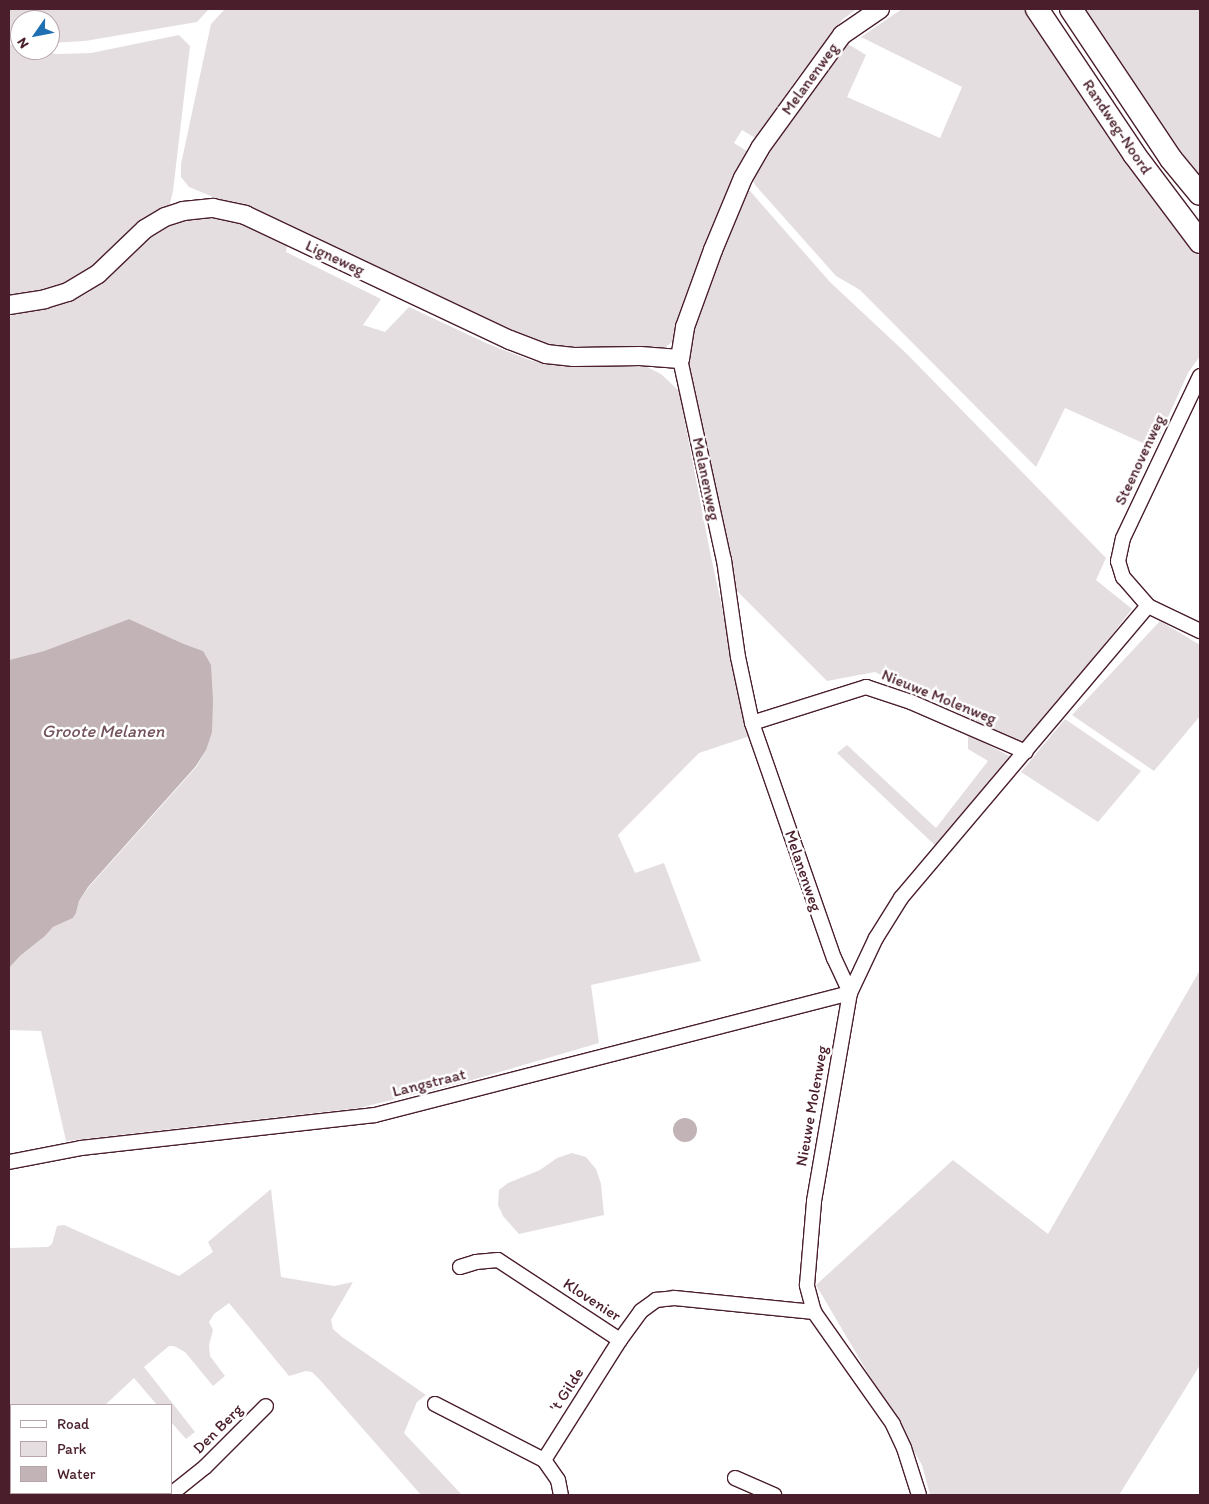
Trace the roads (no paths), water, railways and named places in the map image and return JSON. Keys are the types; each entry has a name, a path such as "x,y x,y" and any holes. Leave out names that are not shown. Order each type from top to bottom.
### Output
{"main road":[{"name":"Randweg-Noord","path":"1037,9 1134,154 1200,242"},
{"name":"Randweg-Noord","path":"1072,9 1172,159 1200,194"}],"street":[{"name":"Melanenweg","path":"850,993 834,958 752,723 738,657 724,560 680,359 685,327 713,250 743,178 760,148 842,35 880,9"},
{"name":"Ligneweg","path":"9,306 45,299 68,292 98,274 145,229 165,217 183,210 213,208 246,215 510,340 546,354 574,357 640,356 680,359"},
{"name":"Steenovenweg","path":"1148,606 1123,577 1118,561 1123,538 1200,376"},
{"name":"Nieuwe Molenweg","path":"919,1495 904,1448 892,1424 814,1312 807,1285 814,1201 850,993 876,938 902,898 1148,606"},
{"path":"1148,606 1200,631"},
{"name":"Nieuwe Molenweg","path":"752,723 866,687 911,702 1026,752"},
{"name":"Langstraat","path":"9,1162 81,1148 375,1115 850,993"},
{"name":"Klovenier","path":"460,1267 476,1262 498,1260 620,1340 641,1311 656,1300 674,1298 814,1312"},
{"name":"'t Gilde","path":"544,1460 620,1340"},
{"path":"435,1404 544,1460 558,1480 561,1495"},
{"name":"Den Berg","path":"172,1493 205,1467 266,1406"},
{"path":"735,1478 774,1495"}],"water":[{"name":"Groote Melanen","path":"129,619 203,651 211,665 213,700 212,732 206,750 196,766 88,887 79,901 73,918 53,927 9,968 9,660 44,651"},
{"path":"685,1118 690,1119 696,1125 696,1135 690,1141 685,1142 680,1141 674,1135 673,1130 674,1125 680,1119"}]}
